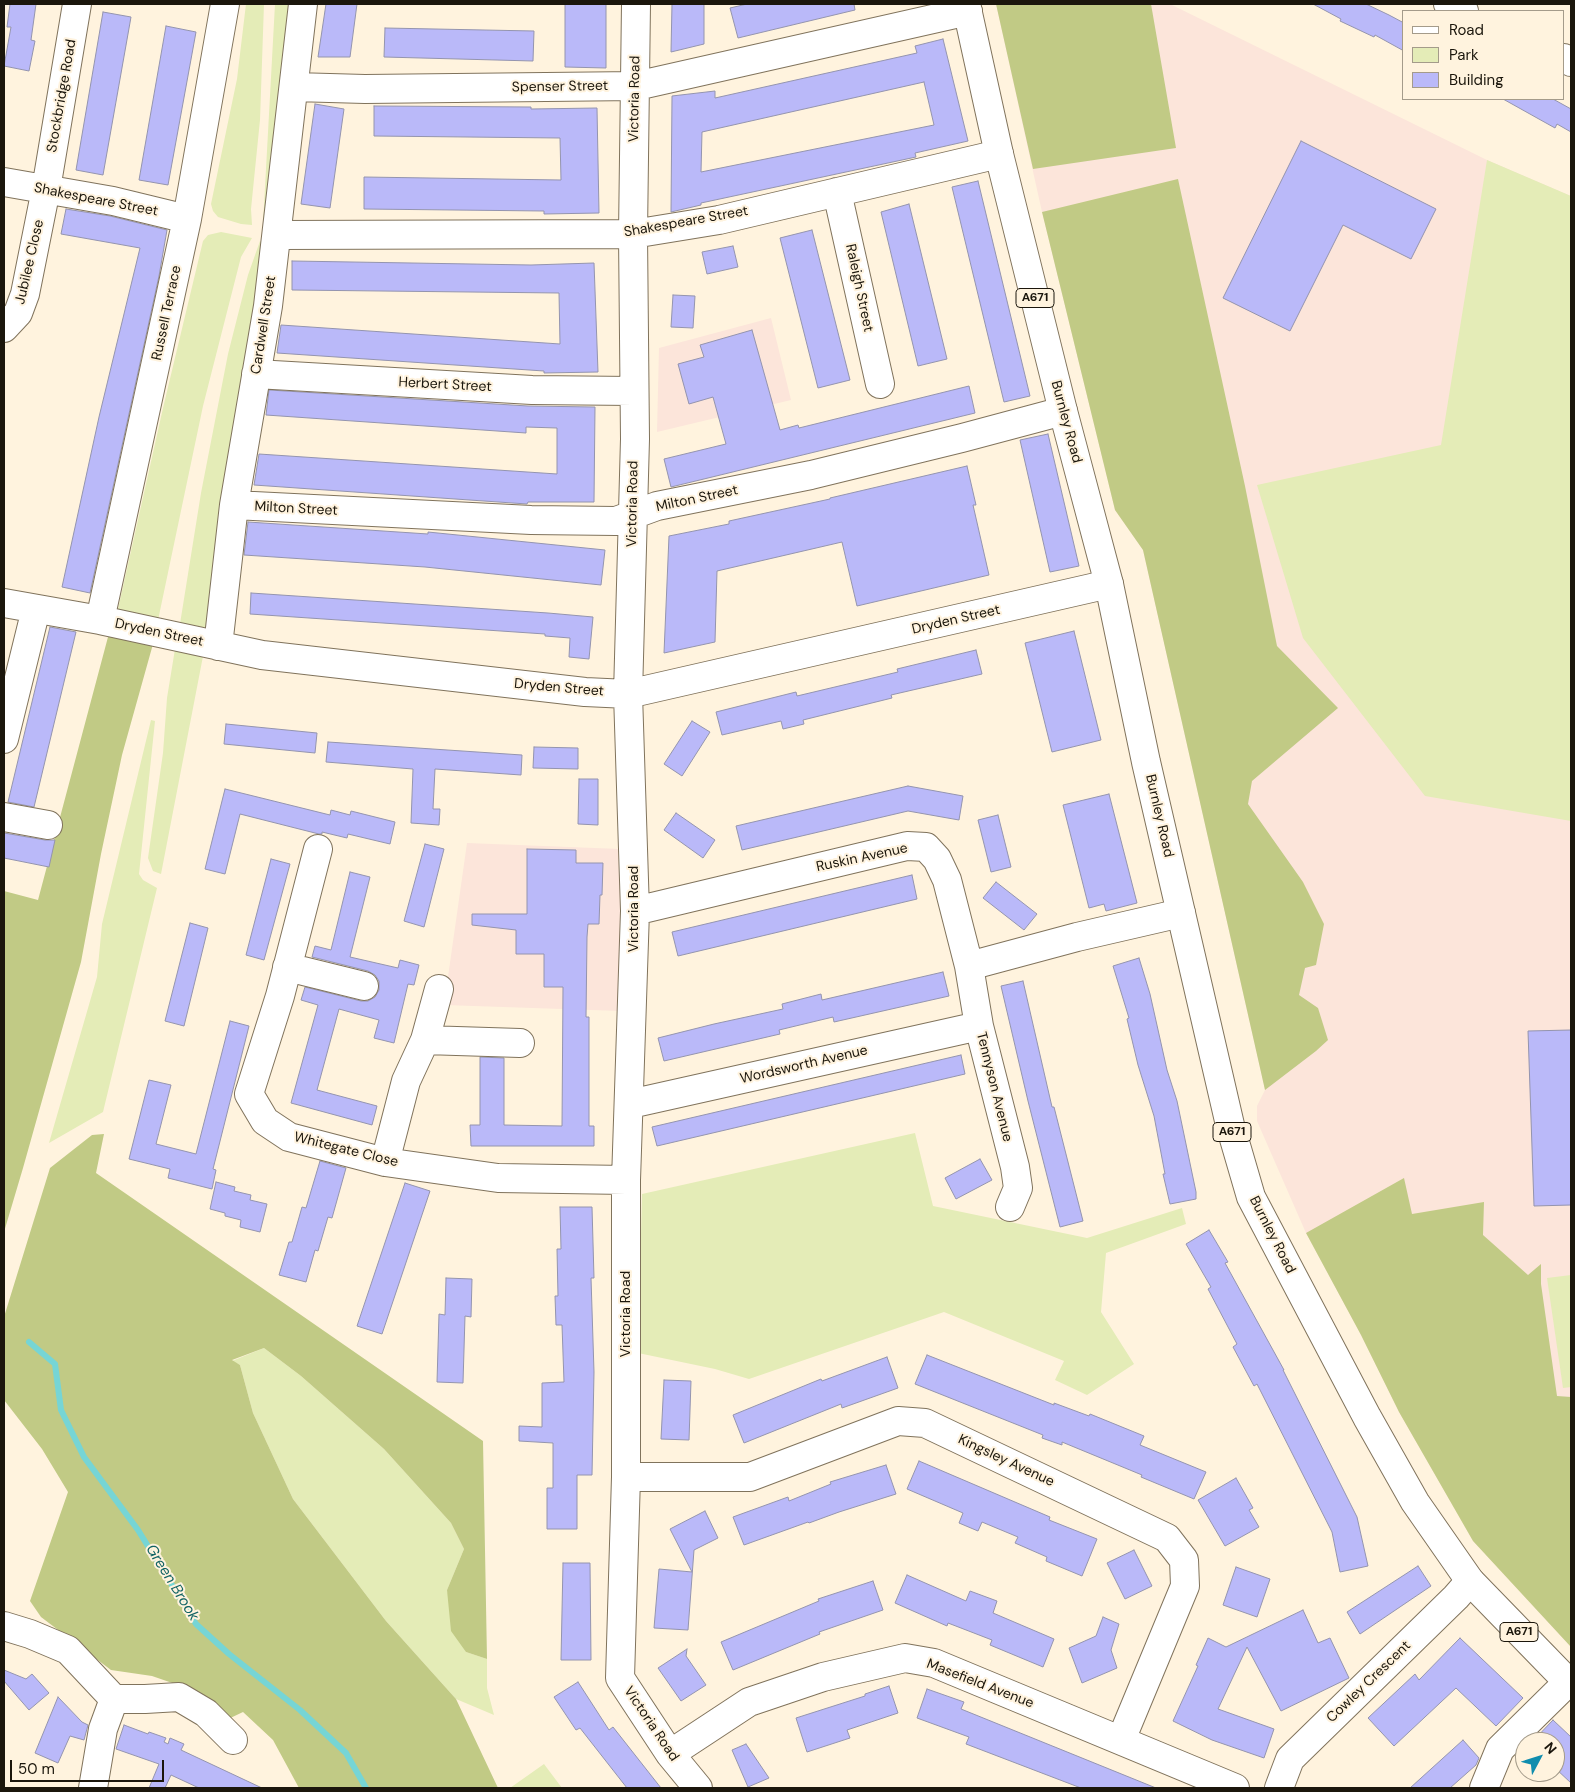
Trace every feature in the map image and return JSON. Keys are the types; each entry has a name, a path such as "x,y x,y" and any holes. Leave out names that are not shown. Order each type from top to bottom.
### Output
{"street":[{"name":"Stockbridge Road","path":"46,189 78,4"},
{"name":"Russell Terrace","path":"100,620 187,219 225,4"},
{"name":"Cardwell Street","path":"218,646 234,505 268,306 302,4"},
{"name":"Victoria Road","path":"636,4 633,234 633,391 635,439 628,694 635,911 626,1180 626,1476 620,1678 670,1754 698,1788"},
{"path":"1448,4 1462,10"},
{"name":"Spenser Street","path":"294,87 365,89 636,86 967,8"},
{"name":"Burnley Road","path":"967,8 999,154 1063,411 1109,584 1146,762 1230,1125 1251,1197 1414,1502 1470,1581"},
{"name":"Shakespeare Street","path":"277,235 633,234 719,220 999,154"},
{"name":"Shakespeare Street","path":"4,182 113,201 187,219"},
{"name":"Jubilee Close","path":"4,328 18,314 25,294 46,189"},
{"name":"Raleigh Street","path":"837,192 880,384"},
{"name":"Herbert Street","path":"256,374 532,390 633,391"},
{"name":"Milton Street","path":"234,505 531,520 616,521 657,506 811,475 1063,411"},
{"name":"Dryden Street","path":"4,603 100,620 218,646 281,657 585,692 628,694 1109,584"},
{"path":"4,739 36,609"},
{"path":"4,817 48,825"},
{"name":"Ruskin Avenue","path":"635,911 907,846 926,847 938,859 947,880 968,966"},
{"name":"Whitegate Close","path":"318,849 280,996 249,1094 265,1121 289,1138 385,1162 498,1178 626,1180"},
{"path":"968,966 1077,937 1181,913"},
{"name":"Tennyson Avenue","path":"968,966 979,1026 1018,1188 1010,1207"},
{"path":"287,967 364,986"},
{"path":"385,1162 406,1081 425,1040 439,989"},
{"name":"Wordsworth Avenue","path":"630,1104 979,1026"},
{"path":"425,1040 520,1043"},
{"name":"Kingsley Avenue","path":"626,1476 750,1477 898,1421 925,1423 1167,1538 1184,1560 1185,1586 1121,1740"},
{"name":"A671","path":"1470,1581 1570,1684"},
{"name":"Cowley Crescent","path":"1279,1788 1290,1759 1456,1597 1470,1581"},
{"path":"4,1626 30,1634 68,1650 114,1699 179,1697 206,1714 233,1740"},
{"name":"Masefield Avenue","path":"670,1754 750,1702 823,1677 905,1658 934,1663 1235,1788"},
{"path":"1484,1788 1500,1749 1570,1684"},
{"path":"93,1788 103,1729 114,1699"}],"shaded area":[{"path":"996,4 1170,4 1487,160 1571,196 1571,1647 1473,1541 1399,1412 1361,1335 1306,1233 1257,1121 1257,1106 1265,1090 1143,550 1115,510 1042,212"},
{"path":"771,318 791,400 657,432 659,348"},
{"path":"467,843 620,849 621,1011 444,1005"}],"green space":[{"path":"246,4 264,4 260,120 251,209 252,225 241,224 218,217 213,211 211,204 237,79"},
{"path":"275,4 299,4 271,222 263,224"},
{"path":"996,4 1151,4 1176,148 1033,169"},
{"path":"1487,160 1571,196 1571,821 1425,796 1303,638 1257,485 1441,445"},
{"path":"1178,179 1245,486 1277,646 1338,708 1252,781 1248,804 1303,882 1324,924 1316,965 1305,968 1299,995 1318,1008 1328,1040 1265,1090 1143,550 1115,510 1042,212"},
{"path":"221,232 252,238 241,257 203,406 157,625 120,614 118,609 203,241 208,235"},
{"path":"260,241 265,246 207,637 179,630 201,493 228,354 248,275"},
{"path":"115,632 153,644 122,755 81,962 4,1232 4,891 38,900 108,637"},
{"path":"175,649 204,651 161,874 153,871 148,858 163,753 167,698"},
{"path":"151,720 155,721 139,874 143,880 157,888 103,1112 49,1143 97,977 102,924"},
{"path":"915,1133 933,1206 1087,1238 1182,1208 1186,1224 1106,1253 1101,1312 1134,1364 1087,1395 1055,1380 1064,1361 944,1312 749,1379 715,1369 638,1353 642,1194"},
{"path":"104,1134 96,1173 483,1441 487,1659 466,1652 451,1631 447,1590 464,1549 451,1523 384,1449 301,1376 264,1348 232,1360 240,1365 253,1413 293,1499 386,1621 456,1699 498,1788 299,1788 273,1740 243,1712 224,1721 184,1687 152,1676 111,1670 41,1617 30,1601 68,1492 42,1449 4,1400 4,1317 50,1168 92,1135"},
{"path":"1404,1178 1412,1214 1484,1202 1483,1235 1528,1275 1541,1264 1541,1284 1557,1396 1571,1397 1571,1647 1473,1541 1399,1412 1361,1335 1306,1233"},
{"path":"1571,1275 1571,1387 1563,1388 1547,1278"},
{"path":"264,1348 301,1376 384,1449 451,1523 464,1549 447,1590 466,1652 487,1659 487,1688 494,1715 456,1699 386,1621 293,1499 253,1413 240,1365 232,1361"},
{"path":"544,1764 562,1788 510,1788"}],"building":[{"path":"10,4 36,4 31,40 35,41 29,71 4,66 11,27 7,27"},
{"path":"326,4 357,4 350,57 318,57"},
{"path":"565,4 606,4 606,68 565,67"},
{"path":"672,4 704,4 704,44 671,52"},
{"path":"747,4 854,4 855,10 738,38 730,8"},
{"path":"1313,4 1366,4 1389,15 1402,22 1402,50 1375,35 1374,37 1340,21 1341,19"},
{"path":"103,12 131,17 103,175 76,170"},
{"path":"166,26 196,32 168,185 139,180"},
{"path":"385,28 534,31 533,61 384,57"},
{"path":"943,39 968,141 915,153 916,157 701,203 701,205 671,212 672,96 715,91 715,98 917,53 915,46","holes":["924,82 934,125 701,172 702,132"]},
{"path":"1505,100 1555,100 1571,109 1571,132 1557,124 1555,128"},
{"path":"315,104 344,109 330,208 301,204"},
{"path":"374,106 531,107 531,109 597,108 599,213 544,214 544,211 364,209 364,177 561,180 560,138 374,136"},
{"path":"1301,141 1436,209 1411,259 1343,225 1290,331 1223,298"},
{"path":"978,181 1030,396 1004,402 952,187"},
{"path":"909,204 947,359 918,366 881,212"},
{"path":"66,209 110,216 167,230 159,276 90,593 62,587 99,417 140,248 61,234"},
{"path":"812,230 850,380 818,388 780,238"},
{"path":"733,246 738,267 707,274 702,252"},
{"path":"292,261 531,265 594,263 598,372 544,373 544,371 277,353 281,325 560,344 559,293 292,290"},
{"path":"673,295 695,296 693,328 671,327"},
{"path":"752,330 780,430 798,425 799,428 969,386 975,413 671,487 664,459 726,444 713,397 689,404 678,364 704,357 700,345"},
{"path":"269,390 528,406 595,407 594,502 528,502 527,504 254,485 259,454 557,474 557,428 526,427 526,433 266,415"},
{"path":"1048,434 1079,566 1050,572 1020,440"},
{"path":"967,466 976,505 973,505 989,575 857,606 842,542 717,571 715,642 664,653 669,536 729,524 729,521"},
{"path":"248,522 428,534 428,532 605,550 601,585 425,567 244,555"},
{"path":"251,593 593,617 589,659 569,657 570,638 545,636 545,634 250,614"},
{"path":"50,627 76,632 34,807 8,802"},
{"path":"1074,631 1101,740 1052,752 1025,643"},
{"path":"976,650 982,674 891,695 892,698 803,720 804,724 783,729 781,721 722,735 716,712 796,692 797,696 898,672 897,669"},
{"path":"692,721 710,732 682,776 664,764"},
{"path":"226,724 317,733 315,753 224,744"},
{"path":"328,742 522,755 521,775 435,769 433,809 440,809 439,825 411,823 413,769 326,762"},
{"path":"534,747 578,748 578,769 533,768"},
{"path":"579,779 598,779 598,825 578,824"},
{"path":"908,786 963,796 959,820 908,811 742,850 736,826"},
{"path":"225,789 330,815 331,810 350,815 351,811 395,822 390,844 348,834 347,838 322,832 322,834 319,834 240,814 225,874 205,869"},
{"path":"1109,794 1137,903 1106,911 1104,904 1089,908 1063,805"},
{"path":"676,813 715,840 703,858 664,830"},
{"path":"998,815 1011,867 991,872 978,820"},
{"path":"4,833 55,840 49,867 4,858"},
{"path":"425,844 444,849 424,927 404,921"},
{"path":"527,849 576,850 576,863 603,863 599,924 588,924 587,937 586,1017 589,1017 589,1126 594,1126 594,1146 471,1146 470,1125 480,1125 480,1057 504,1058 504,1125 562,1126 563,987 544,987 544,954 516,954 516,930 472,925 472,914 527,914"},
{"path":"271,859 290,864 264,960 246,955"},
{"path":"350,872 370,877 350,957 398,968 400,960 419,965 414,985 408,984 394,1043 374,1038 379,1020 339,1009 317,1090 377,1106 372,1125 291,1103 318,1005 301,1000 305,987 361,1001 368,1001 375,997 379,990 379,981 375,975 368,971 312,957 315,946 331,950"},
{"path":"912,875 917,899 678,956 672,932"},
{"path":"996,882 1037,914 1024,930 983,898"},
{"path":"190,923 208,928 184,1026 165,1021"},
{"path":"1139,958 1150,994 1167,1070 1177,1101 1196,1192 1196,1199 1170,1204 1163,1174 1165,1174 1154,1116 1138,1065 1127,1019 1129,1018 1113,966"},
{"path":"943,972 949,996 834,1022 833,1017 779,1030 780,1034 664,1061 658,1038 783,1009 782,1004 821,994 822,1000"},
{"path":"1023,981 1052,1107 1054,1107 1083,1221 1060,1227 1001,986"},
{"path":"230,1021 249,1026 213,1169 216,1170 212,1189 168,1178 170,1169 129,1159 149,1080 171,1085 156,1144 196,1154"},
{"path":"1571,1030 1571,1205 1534,1206 1528,1031"},
{"path":"961,1055 965,1074 657,1146 652,1127"},
{"path":"980,1159 992,1180 956,1199 945,1178"},
{"path":"320,1161 346,1168 332,1218 328,1217 318,1251 315,1250 306,1282 279,1275 289,1242 292,1242 302,1207 306,1208"},
{"path":"216,1182 235,1187 234,1191 251,1195 250,1200 267,1204 260,1232 240,1227 241,1220 225,1216 225,1213 210,1209"},
{"path":"405,1183 430,1191 382,1334 357,1326"},
{"path":"560,1207 592,1207 594,1278 591,1278 594,1372 592,1475 577,1475 577,1529 547,1529 547,1488 553,1488 553,1443 519,1441 519,1426 542,1427 542,1383 564,1382 562,1325 556,1325 555,1296 558,1296 557,1249 561,1249"},
{"path":"1209,1230 1228,1262 1225,1263 1284,1370 1357,1517 1368,1566 1340,1572 1332,1532 1257,1384 1254,1386 1233,1347 1237,1344 1208,1289 1211,1287 1186,1244"},
{"path":"446,1278 472,1279 471,1317 465,1316 463,1383 437,1382 439,1314 445,1315"},
{"path":"927,1355 1054,1405 1054,1403 1089,1416 1090,1414 1144,1436 1140,1445 1206,1472 1194,1499 1062,1442 1062,1445 1042,1438 1043,1435 915,1384"},
{"path":"887,1357 898,1388 842,1408 841,1404 744,1443 733,1415 821,1379 822,1381"},
{"path":"664,1380 691,1381 689,1440 661,1439"},
{"path":"919,1461 1050,1517 1049,1520 1097,1539 1082,1576 1046,1561 1047,1557 1015,1543 1018,1537 982,1522 978,1531 959,1523 963,1513 907,1489"},
{"path":"886,1465 896,1494 744,1545 733,1517 788,1497 789,1501 831,1484 830,1482"},
{"path":"1236,1478 1253,1508 1249,1510 1259,1527 1225,1546 1198,1500"},
{"path":"705,1511 718,1538 694,1550 688,1630 654,1628 659,1569 692,1572 670,1529"},
{"path":"1134,1550 1152,1586 1125,1599 1107,1563"},
{"path":"563,1563 590,1563 591,1660 561,1660"},
{"path":"1418,1566 1431,1586 1360,1634 1347,1612"},
{"path":"1236,1567 1270,1579 1257,1617 1223,1605"},
{"path":"907,1575 966,1601 970,1591 997,1601 993,1613 1054,1639 1043,1667 990,1645 992,1640 948,1623 947,1626 895,1603"},
{"path":"873,1581 883,1610 819,1632 820,1634 733,1670 721,1642 819,1601 818,1599"},
{"path":"1303,1610 1318,1643 1330,1638 1349,1678 1281,1711 1247,1647 1218,1709 1274,1729 1264,1758 1212,1740 1173,1721 1198,1666 1196,1665 1208,1638 1226,1647"},
{"path":"1103,1617 1119,1624 1111,1650 1117,1668 1082,1683 1069,1648 1096,1636"},
{"path":"1460,1638 1523,1698 1496,1726 1456,1688 1394,1746 1368,1718 1415,1674 1419,1680"},
{"path":"687,1649 686,1656 706,1685 681,1701 658,1668"},
{"path":"4,1670 26,1679 32,1674 49,1693 29,1710 4,1681"},
{"path":"578,1682 609,1730 613,1727 661,1788 627,1788 580,1728 576,1730 554,1697"},
{"path":"889,1686 898,1713 847,1730 850,1738 807,1752 796,1718 865,1696 865,1694"},
{"path":"927,1689 964,1702 961,1709 1156,1788 1081,1788 966,1744 969,1737 917,1718"},
{"path":"58,1697 82,1722 88,1725 84,1740 70,1736 58,1763 35,1753"},
{"path":"1553,1720 1571,1737 1571,1783 1565,1777 1565,1732 1542,1732"},
{"path":"124,1725 148,1734 149,1732 166,1738 164,1742 168,1744 170,1738 184,1744 181,1750 262,1788 199,1788 171,1775 165,1788 149,1788 159,1764 116,1749"},
{"path":"1463,1740 1479,1758 1476,1765 1450,1788 1410,1788"},
{"path":"746,1744 769,1778 748,1787 732,1750"}],"waterway":[{"name":"Green Brook","path":"29,1342 55,1364 61,1410 84,1457 138,1530 196,1624 229,1654 300,1710 346,1753 366,1788"}]}
